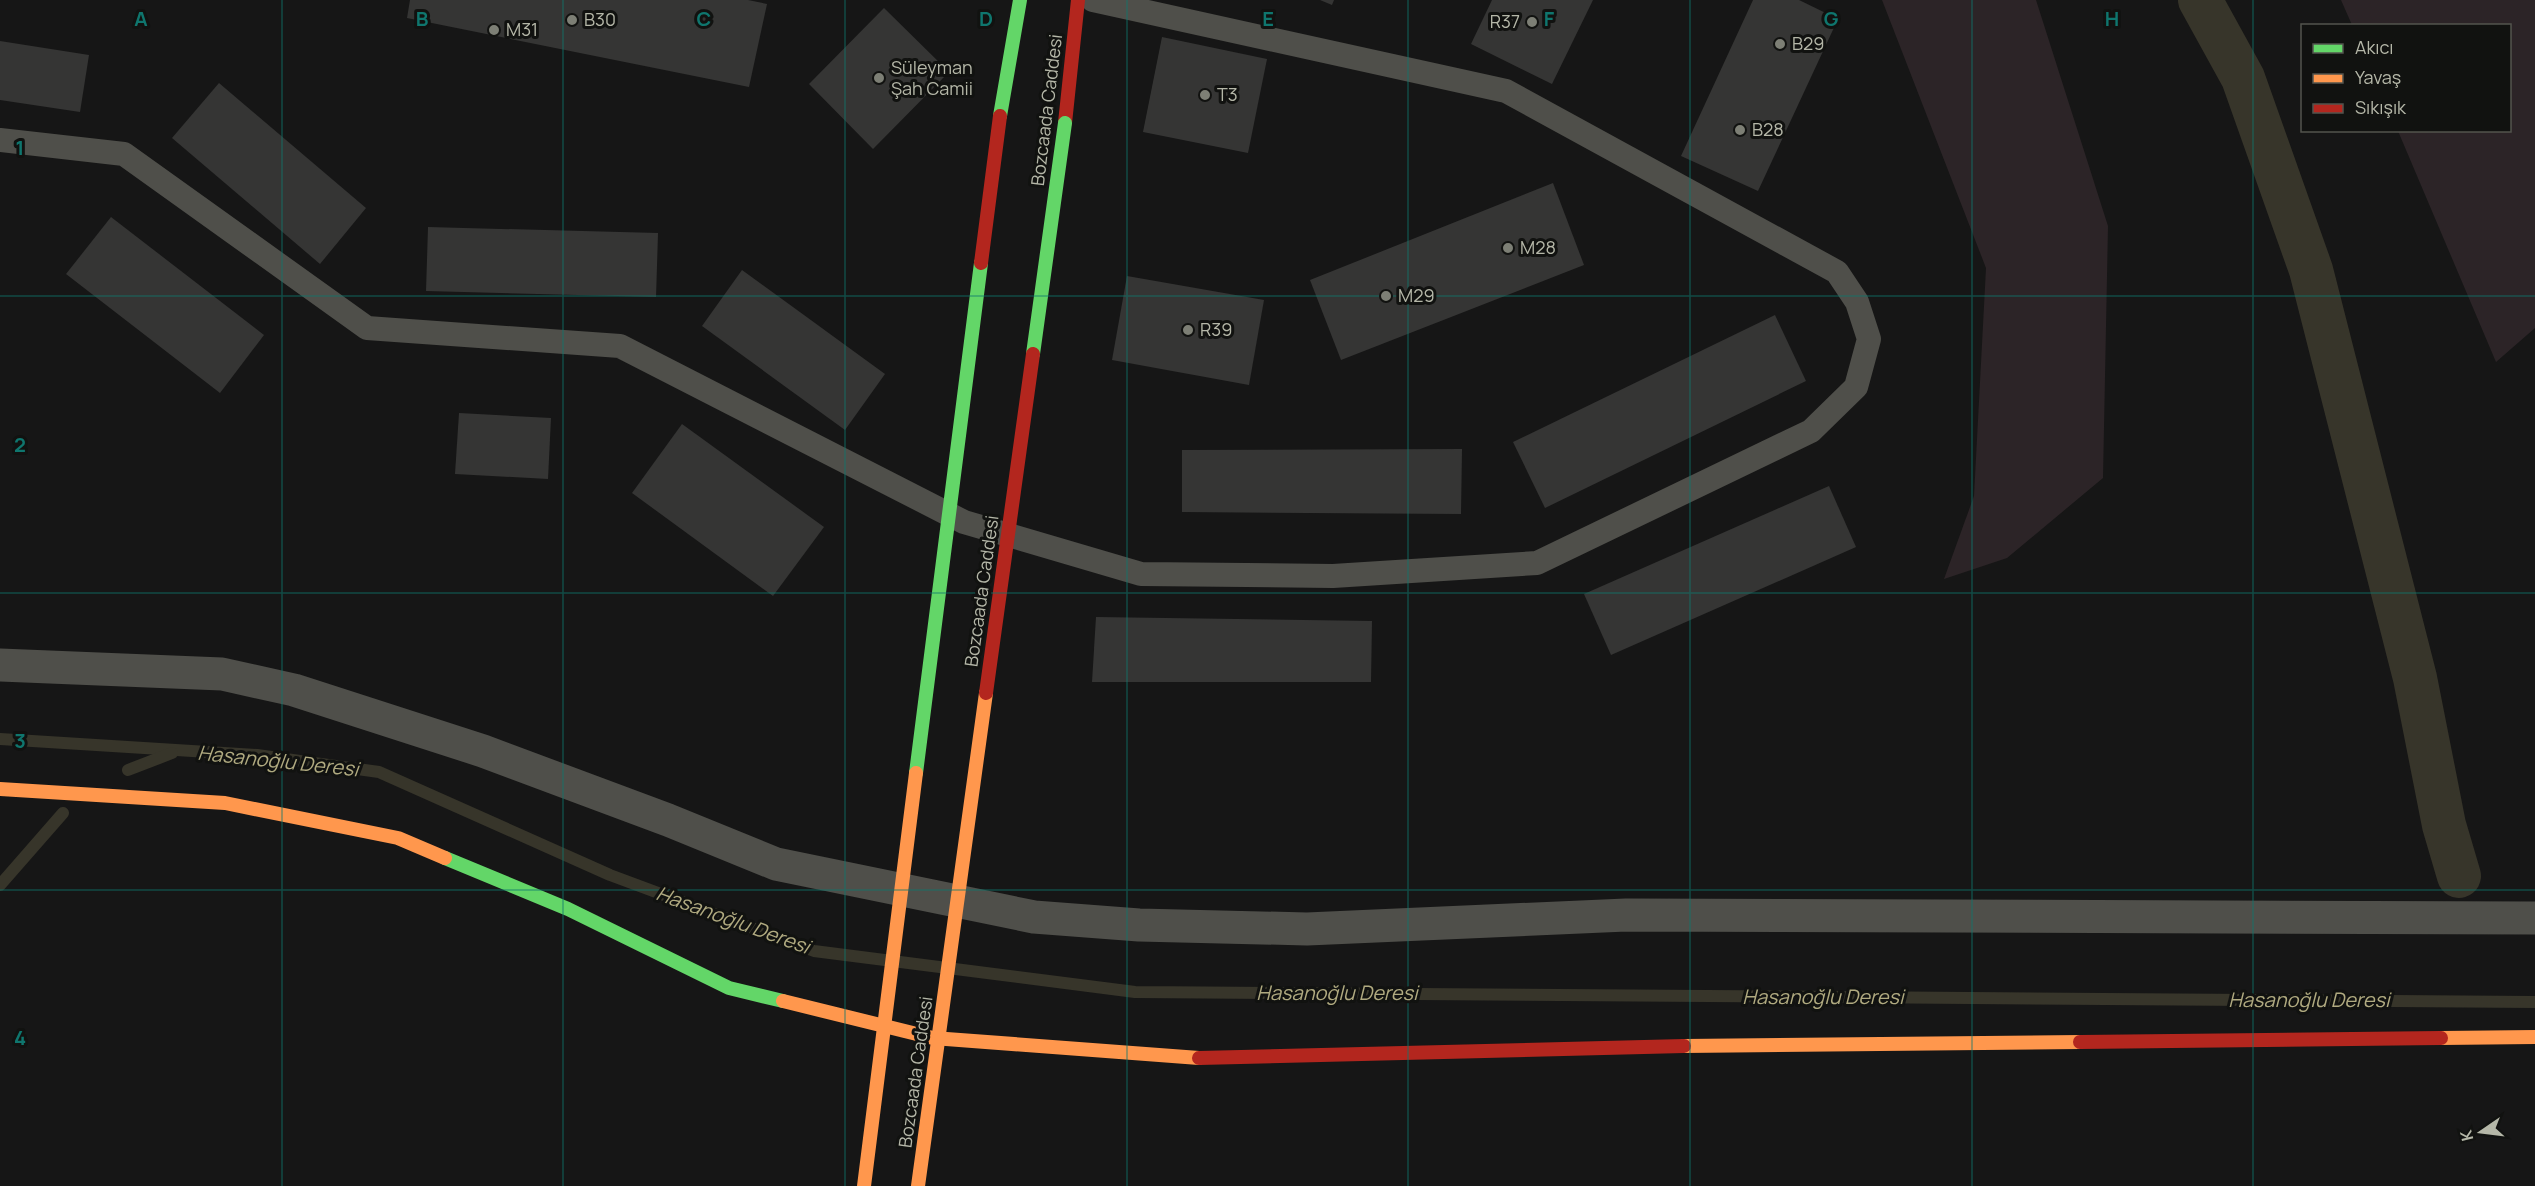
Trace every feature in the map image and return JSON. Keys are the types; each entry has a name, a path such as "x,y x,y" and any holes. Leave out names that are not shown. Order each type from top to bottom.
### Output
{"street":[{"name":"Bozcaada Caddesi","path":"864,1186 1000,116 1020,0"},
{"name":"Bozcaada Caddesi","path":"918,1186 1065,123 1078,0"},
{"path":"0,665 222,674 294,690 483,751 668,819 776,864 1034,917 1139,925 1307,929 1626,915 2535,918"},
{"path":"0,789 225,803 398,838 568,909 729,988 933,1038 1198,1058 1730,1045 2535,1037"}],"lane":[{"path":"0,141 124,154 367,328 620,346 963,522 1141,574 1333,576 1537,563 1811,431 1856,387 1869,339 1857,303 1837,272 1506,91 1093,0"}],"shaded area":[{"path":"1882,0 2036,0 2108,226 2103,478 2007,558 1944,579 1974,496 1986,268"},
{"path":"2341,0 2535,0 2535,328 2496,362 2398,132 2511,132 2511,24 2352,24"}],"building":[{"path":"410,0 748,0 767,4 749,87 407,18"},
{"path":"1320,0 1334,0 1332,5"},
{"name":"R37","path":"1492,0 1593,0 1552,84 1471,44"},
{"path":"1753,0 1799,0 1838,19 1758,191 1681,156"},
{"name":"Süleyman Şah Camii","path":"884,8 949,72 873,149 809,84"},
{"name":"T3","path":"1162,37 1267,59 1248,153 1143,132"},
{"path":"0,41 89,55 80,112 0,100"},
{"path":"219,83 366,208 320,264 172,138"},
{"path":"1553,183 1584,265 1341,360 1310,280"},
{"path":"111,217 264,335 220,393 66,274"},
{"path":"428,227 658,233 656,297 426,291"},
{"path":"742,270 885,374 845,430 702,326"},
{"name":"R39","path":"1127,276 1264,300 1249,385 1112,360"},
{"path":"1775,315 1806,381 1545,508 1513,442"},
{"path":"459,413 551,418 548,479 455,474"},
{"path":"682,424 824,527 773,596 632,493"},
{"path":"1462,449 1461,514 1182,512 1182,450"},
{"path":"1829,486 1856,547 1611,655 1584,594"},
{"path":"1096,617 1372,621 1371,682 1092,682"}],"waterway":[{"path":"2200,0 2243,78 2311,270 2415,678 2444,825 2459,876"},
{"name":"Hasanoğlu Deresi","path":"0,739 257,755 379,772 610,875 814,951 1135,992 2535,1002"},
{"name":"Hasanoğlu Deresi","path":"128,770 172,753"},
{"name":"Hasanoğlu Deresi","path":"0,885 63,813"}],"traffic: fast":[{"path":"1000,116 1020,0"},
{"path":"1033,354 1065,123"},
{"path":"916,773 981,263"},
{"path":"445,858 568,909 729,988 783,1001"}],"traffic: slow":[{"path":"918,1186 986,693"},
{"path":"864,1186 916,773"},
{"path":"0,789 225,803 398,838 445,858"},
{"path":"783,1001 933,1038 1199,1058"},
{"path":"2441,1038 2535,1037"},
{"path":"1684,1046 2080,1042"}],"traffic: jam":[{"path":"1065,123 1078,0"},
{"path":"981,263 1000,116"},
{"path":"986,693 1033,354"},
{"path":"2080,1042 2441,1038"},
{"path":"1199,1058 1684,1046"}],"place":[{"name":"B30","path":"572,20"},
{"name":"R37","path":"1532,22"},
{"name":"M31","path":"494,30"},
{"name":"B29","path":"1780,44"},
{"name":"Süleyman Şah Camii","path":"879,78"},
{"name":"T3","path":"1205,95"},
{"name":"B28","path":"1740,130"},
{"name":"M28","path":"1508,248"},
{"name":"M29","path":"1386,296"},
{"name":"R39","path":"1188,330"}]}
